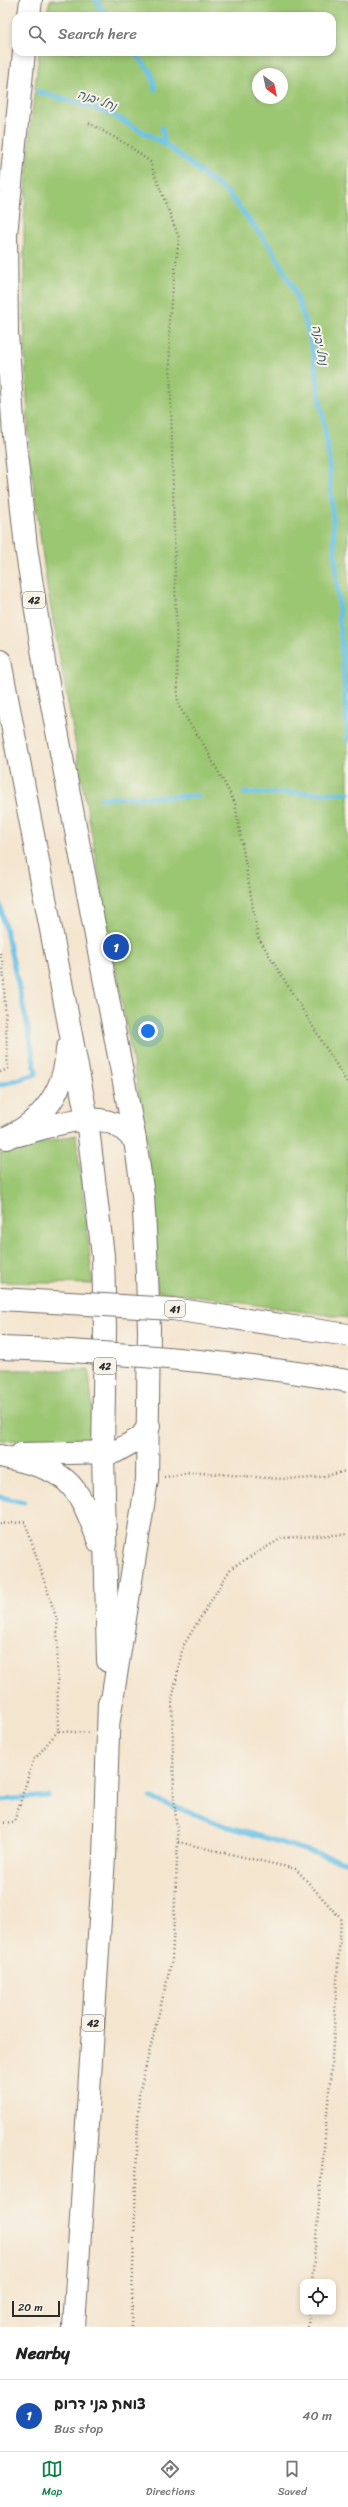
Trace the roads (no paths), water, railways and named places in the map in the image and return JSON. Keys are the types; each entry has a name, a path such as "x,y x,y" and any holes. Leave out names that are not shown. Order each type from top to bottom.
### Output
{"highway":[{"path":"29,12 31,0"},
{"name":"42","path":"24,56 6,235 7,333 14,435 26,547 45,668 135,1140 143,1195 146,1248 149,1426 147,1480 109,1726"},
{"name":"42","path":"0,661 87,1119 103,1256 106,1329 103,1454 109,1726 104,1857 74,2327"},
{"path":"3,1139 31,1124 53,1099 62,1084 66,1067 67,1016"},
{"path":"3,1139 87,1119 107,1121 121,1127 135,1140"},
{"name":"41","path":"0,1299 173,1309 348,1336"},
{"path":"0,1348 176,1357 267,1367 348,1381"},
{"path":"0,1455 103,1454 115,1452 140,1438 149,1426"},
{"path":"0,1455 30,1462 52,1470 67,1479 78,1492 88,1509 106,1564"}],"waterway":[{"path":"96,0 104,12"},
{"path":"137,56 152,74 155,89"},
{"name":"נחל יבנה","path":"37,91 107,112 165,144 229,194 272,249 293,287 306,324 313,352 328,450 348,741"},
{"path":"162,128 165,144"},
{"path":"244,793 348,793"},
{"path":"101,798 198,796"},
{"path":"0,904 28,1028 36,1074 0,1085"},
{"path":"0,1497 24,1502"},
{"path":"0,1800 48,1796"},
{"path":"151,1798 226,1826 348,1863"}],"place":[{"name":"צומת בני דרום","path":"116,947"}]}
